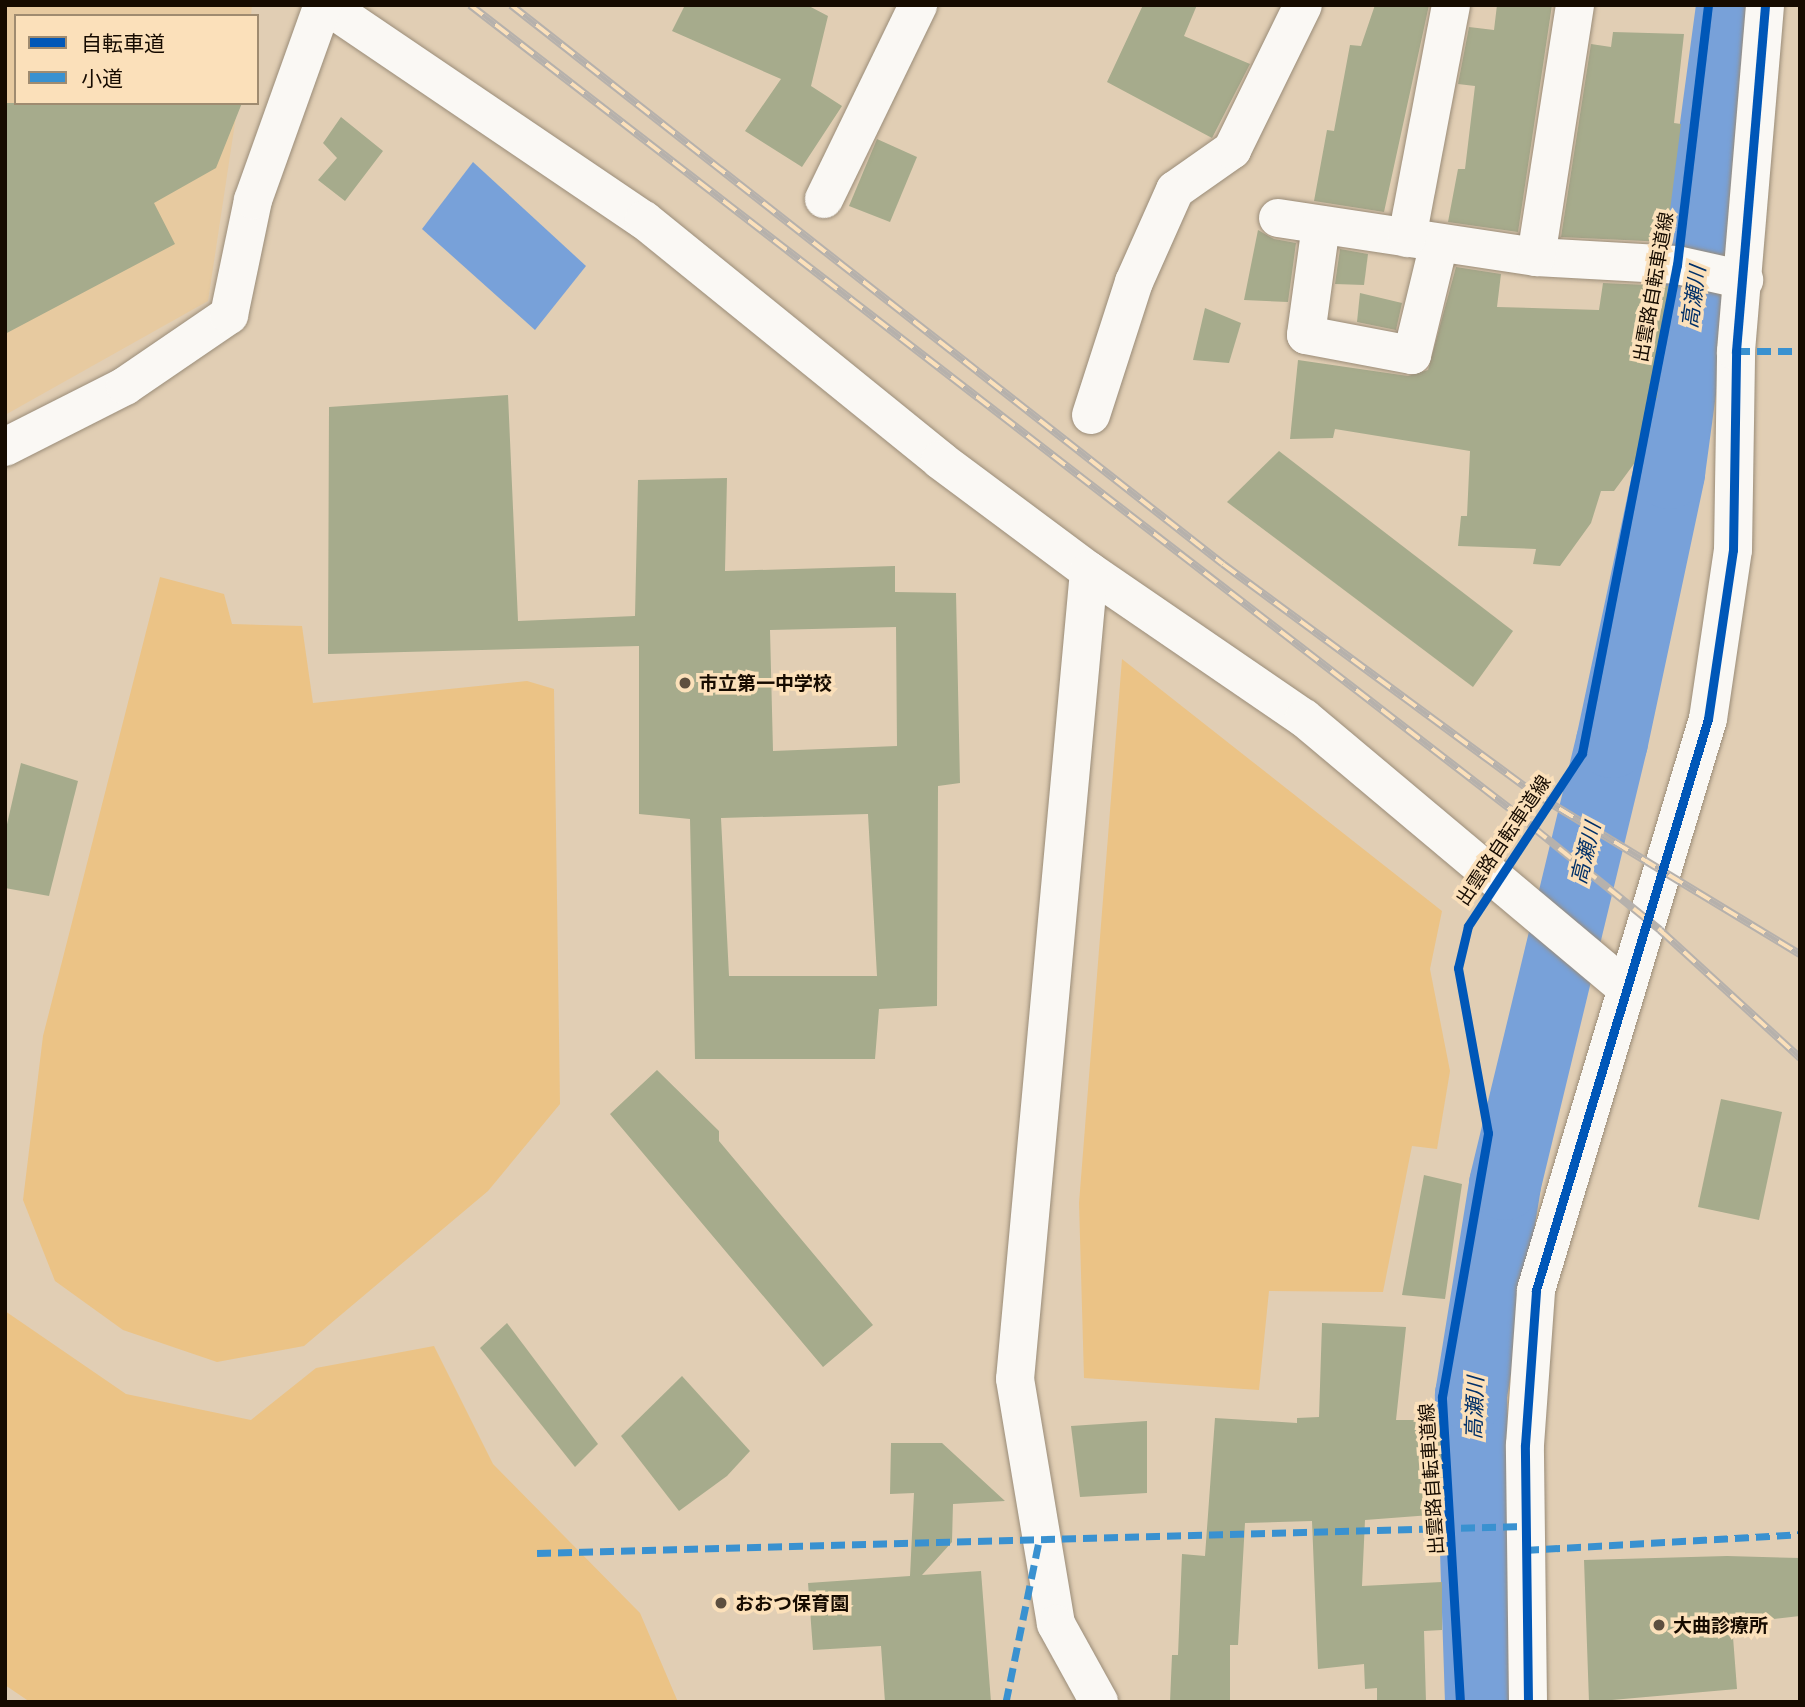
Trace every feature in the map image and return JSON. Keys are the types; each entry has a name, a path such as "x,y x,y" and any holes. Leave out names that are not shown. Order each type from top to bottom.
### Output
{"street":[{"path":"5,447 125,386 229,315 253,200 324,5 644,220 940,460 1089,571 1304,718 1625,986"},
{"path":"824,199 918,5"},
{"path":"1091,415 1134,282 1175,190 1232,150 1303,5"},
{"path":"1321,225 1306,335 1412,355 1451,5"},
{"path":"1536,257 1575,5"},
{"path":"1528,1702 1525,1445 1536,1290 1625,986 1664,876 1709,719 1733,550 1736,351 1765,5"},
{"path":"1278,218 1536,257 1677,265 1744,280"},
{"path":"1089,571 1015,1379 1056,1624 1099,1702"}],"shaded area":[{"path":"5,5 252,5 251,14 14,14 14,105 238,105 208,301 5,415"},
{"path":"160,577 224,594 232,624 302,626 313,703 527,681 554,689 560,1104 488,1191 304,1346 217,1362 123,1330 55,1281 23,1200 43,1036"},
{"path":"1122,659 1442,911 1430,969 1450,1071 1437,1149 1412,1146 1383,1292 1269,1291 1259,1390 1084,1378 1079,1203"},
{"path":"5,1311 126,1394 251,1420 316,1368 434,1346 493,1464 640,1613 678,1702 30,1702 5,1685"}],"water":[{"path":"473,162 586,266 535,330 422,229"}],"building":[{"path":"685,5 807,5 828,16 811,86 842,106 802,167 745,131 781,79 672,31"},
{"path":"1143,5 1197,5 1184,36 1250,64 1212,138 1107,82"},
{"path":"1375,5 1429,5 1384,212 1314,201 1327,130 1334,131 1350,45 1361,46"},
{"path":"1497,5 1552,5 1518,232 1448,222 1458,169 1465,169 1475,86 1458,84 1469,27 1494,30"},
{"path":"1613,32 1684,34 1674,123 1681,124 1666,242 1561,237 1591,44 1611,47"},
{"path":"5,103 241,105 216,168 154,203 175,244 5,334"},
{"path":"341,117 383,151 345,201 318,180 337,158 323,143"},
{"path":"877,139 917,157 890,222 849,206"},
{"path":"1258,230 1274,239 1296,243 1288,302 1244,300"},
{"path":"1340,249 1368,254 1364,285 1335,284"},
{"path":"1456,267 1501,274 1497,307 1599,310 1603,283 1668,286 1657,398 1649,398 1639,457 1614,491 1601,491 1591,523 1560,566 1533,564 1536,549 1458,546 1461,516 1467,516 1470,451 1335,429 1333,438 1290,439 1298,360 1408,376 1428,370"},
{"path":"1360,293 1402,303 1396,330 1357,322"},
{"path":"1205,308 1241,323 1229,363 1193,360"},
{"path":"508,395 518,621 635,616 638,480 727,478 725,571 895,566 895,592 956,593 960,783 938,786 937,1006 879,1009 875,1059 695,1059 690,819 639,814 639,646 328,654 329,407","holes":["896,627 897,746 773,751 770,630","868,814 877,976 729,976 721,818"]},
{"path":"1279,451 1513,631 1473,687 1227,502"},
{"path":"21,763 78,781 49,896 5,888 5,833"},
{"path":"657,1070 719,1131 719,1141 873,1325 823,1367 610,1114"},
{"path":"1721,1099 1782,1112 1759,1220 1698,1207"},
{"path":"1424,1175 1462,1184 1445,1299 1402,1295"},
{"path":"507,1323 598,1444 575,1467 480,1348"},
{"path":"1322,1323 1406,1327 1396,1420 1443,1420 1444,1514 1365,1520 1362,1586 1442,1582 1442,1630 1424,1631 1426,1702 1377,1702 1377,1688 1365,1689 1364,1664 1318,1669 1312,1521 1245,1523 1238,1645 1230,1645 1230,1702 1170,1702 1172,1655 1178,1655 1182,1554 1205,1556 1215,1418 1297,1423 1297,1418 1319,1417"},
{"path":"682,1376 750,1451 727,1476 679,1511 621,1436"},
{"path":"1147,1421 1147,1493 1080,1497 1071,1426"},
{"path":"891,1443 942,1443 1005,1501 953,1504 952,1542 922,1575 981,1571 991,1702 885,1702 881,1646 813,1650 808,1583 910,1576 914,1493 890,1494"},
{"name":"大曲診療所","path":"1727,1556 1800,1558 1800,1616 1732,1624 1737,1689 1589,1702 1584,1560"}],"waterway":[{"name":"高瀬川","path":"1481,1702 1471,1395 1505,1184 1612,742 1669,473 1732,5"}],"railway":[{"path":"470,5 1509,808 1660,930 1800,1058"},
{"path":"511,5 1223,564 1532,792 1800,954"}],"marked path":[{"path":"1736,351 1800,351"},
{"path":"537,1553 1525,1526"},
{"path":"1525,1550 1800,1534"},
{"path":"1006,1702 1040,1537"}],"cycle path":[{"name":"出雲路自転車道線","path":"1460,1702 1442,1397 1488,1133 1458,968 1468,926 1582,753 1677,265 1708,5"},
{"path":"1528,1702 1525,1445 1536,1290 1708,719 1733,550 1736,351 1765,5"}],"place":[{"name":"市立第一中学校","path":"685,683"},
{"name":"おおつ保育園","path":"721,1603"},
{"name":"大曲診療所","path":"1659,1625"}]}
